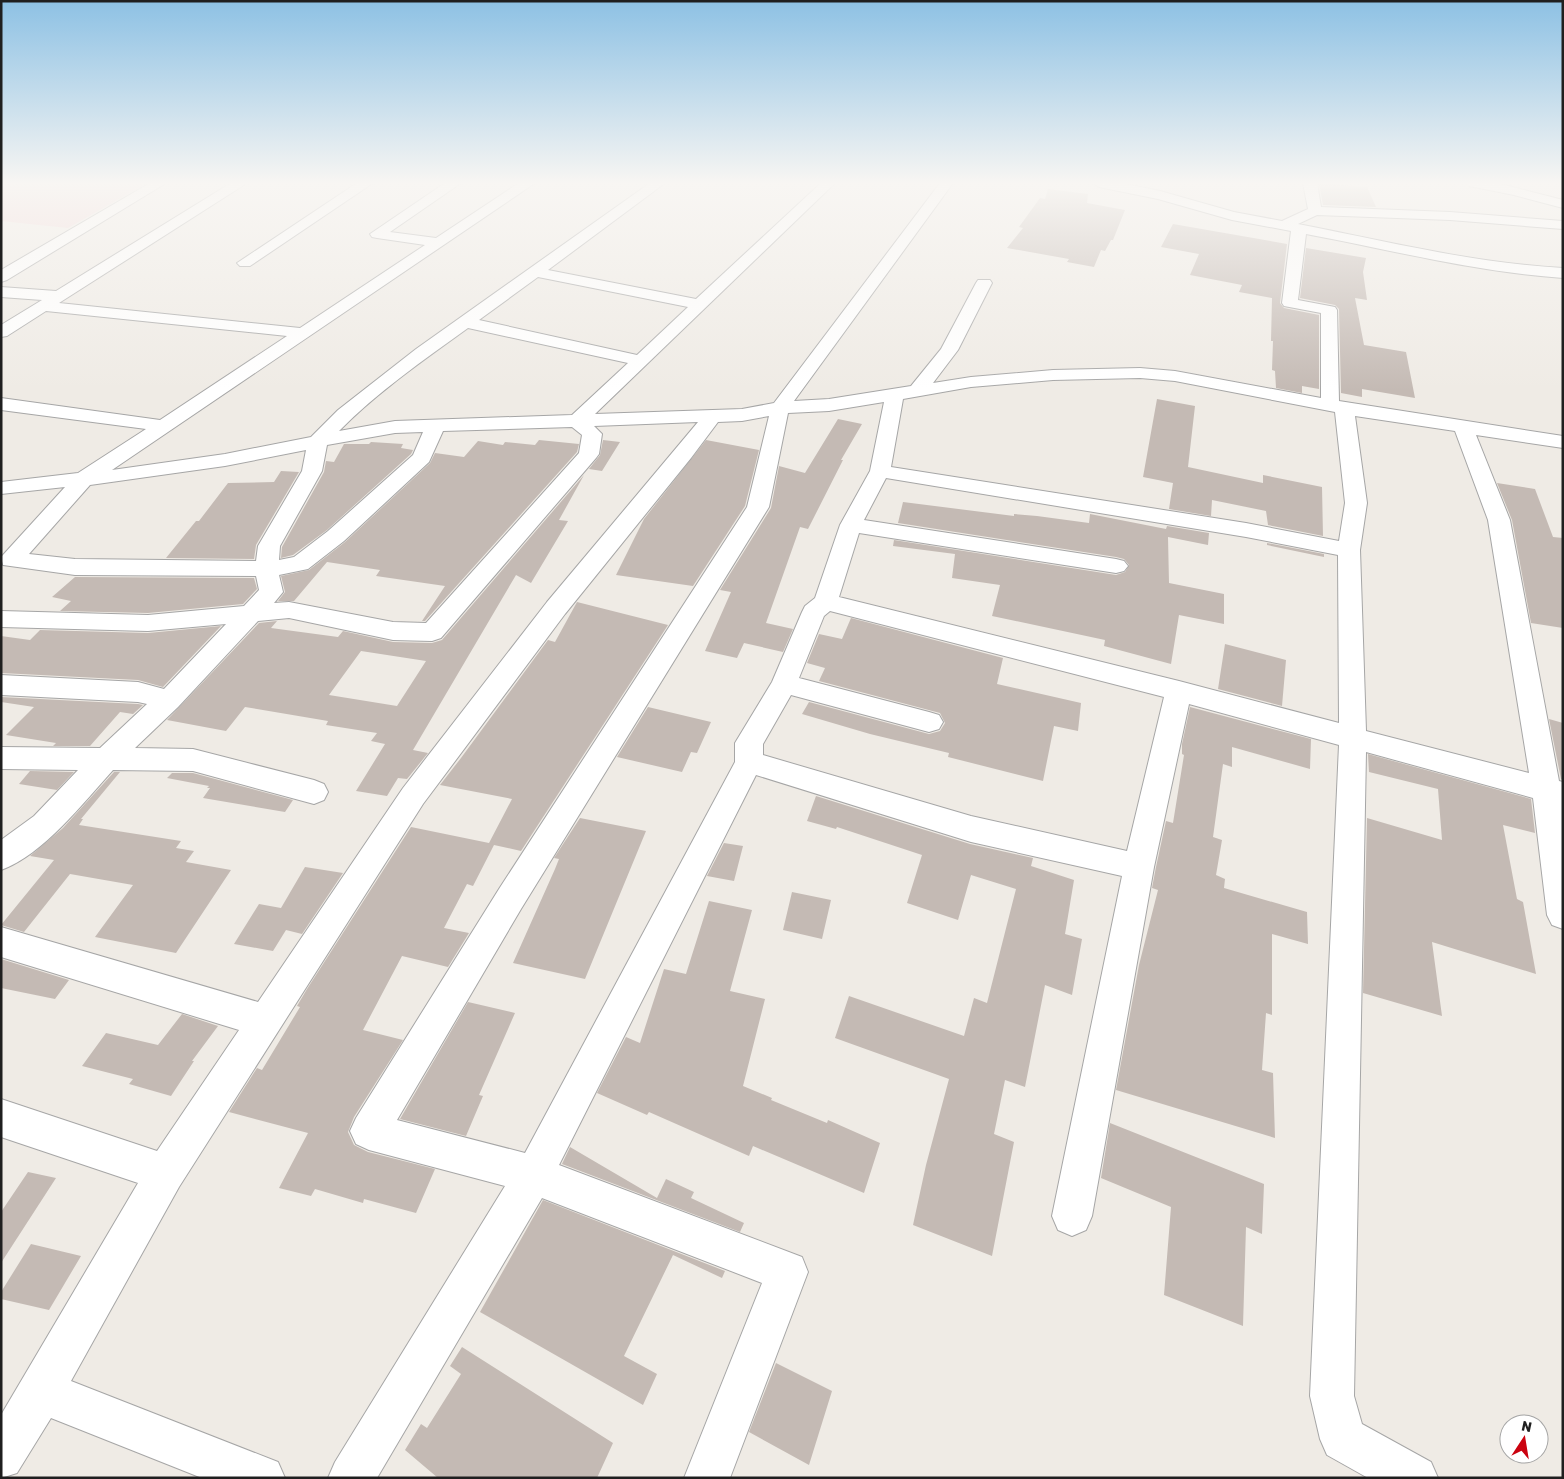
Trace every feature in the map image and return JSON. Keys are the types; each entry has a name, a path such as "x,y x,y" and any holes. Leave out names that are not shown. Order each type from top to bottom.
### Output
{"street":[{"path":"1,277 43,252"},
{"path":"1,332 129,252"},
{"path":"245,262 260,252"},
{"path":"425,252 84,479 11,560 75,567 266,569 300,564 336,536 422,458 435,426"},
{"path":"1,857 44,825 107,758 169,700 270,592 266,569 269,546 312,471 318,441 345,414 422,353 564,252"},
{"path":"577,421 756,252"},
{"path":"707,1478 787,1272 534,1175 369,1131 510,899 758,507 780,408 896,252"},
{"path":"1291,252 1290,303 1329,310 1337,407 1356,503 1349,550 1353,739 1332,1396 1343,1439 1415,1478"},
{"path":"1412,252 1530,272 1563,274"},
{"path":"536,272 700,305"},
{"path":"351,1478 534,1175 749,762 749,743 784,684 814,612 826,602 850,526 880,471 906,392 949,350 984,284"},
{"path":"1,292 58,296"},
{"path":"42,306 303,333"},
{"path":"465,322 641,361"},
{"path":"1,488 215,462 356,432 395,427 742,416 780,408 829,405 971,382 1053,375 1140,373 1174,376 1337,407 1563,442"},
{"path":"1,404 165,426"},
{"path":"1,1457 41,1392 166,1173 413,796 556,608 684,454 712,416"},
{"path":"1,619 148,623 289,610 393,631 432,632 589,454 592,434 577,421"},
{"path":"1463,427 1499,520 1554,792 1563,915"},
{"path":"880,471 1246,530 1349,550"},
{"path":"850,526 1116,566"},
{"path":"826,602 1179,691 1554,792"},
{"path":"784,684 929,722"},
{"path":"1,686 138,692 169,700"},
{"path":"1072,1216 1139,867 1179,691"},
{"path":"1,758 193,760 314,792"},
{"path":"749,762 971,829 1139,867"},
{"path":"1,942 264,1021"},
{"path":"1,1118 166,1173"},
{"path":"41,1392 262,1478"}],"building":[{"path":"1030,252 1100,252 1094,267 1067,262 1069,259"},
{"path":"1188,252 1286,252 1280,303 1284,308 1319,315 1319,389 1302,386 1302,393 1276,388 1275,371 1272,370 1272,298 1239,292 1242,285 1190,275 1199,254"},
{"path":"1306,252 1330,252 1366,258 1363,272 1367,300 1355,298 1364,345 1406,352 1415,398 1362,389 1362,397 1341,393 1339,309 1335,305 1300,298"},
{"path":"1157,399 1195,406 1188,467 1263,483 1263,475 1322,487 1323,536 1268,525 1266,511 1212,500 1211,516 1169,509 1173,483 1143,477"},
{"path":"838,419 862,424 841,460 843,460 808,529 800,527 766,623 793,629 783,652 744,643 737,658 705,651 731,592 720,590 771,508 779,466 805,473"},
{"path":"539,440 579,444 577,452 425,621 422,621 445,586 376,576 380,570 327,562 294,601 278,601 285,592 281,576 309,570 345,542 430,463 435,453 464,457 478,441 503,445 505,442 535,445"},
{"path":"603,440 620,442 602,471 589,469 600,455"},
{"path":"706,440 759,450 745,506 693,586 616,575 644,519"},
{"path":"371,442 403,444 401,448 413,450 411,454 327,530 293,555 281,558 282,547 324,472 326,461 334,462 344,444 369,444"},
{"path":"281,471 299,472 256,545 254,559 166,558 196,521 199,521 228,483 274,482"},
{"path":"584,475 559,520 568,521 531,583 516,575 413,750 428,753 407,779 398,778 387,796 356,791 385,744 371,741 377,733 326,725 328,721 245,707 226,731 167,720 259,623 277,621 271,628 338,637 343,631 393,642 432,643 442,640","holes":["361,651 426,661 397,706 329,695"]},
{"path":"1497,483 1535,489 1553,537 1563,538 1563,628 1531,623 1512,520"},
{"path":"903,502 1089,523 1090,514 1166,529 1167,526 1209,533 1208,545 1168,537 1169,583 1224,594 1224,624 1179,615 1171,664 1104,646 1105,640 992,616 1000,585 952,578 955,554 893,546 894,540 1116,575 1125,572 1129,565 1124,559 1116,557 898,523"},
{"path":"1267,543 1324,554 1324,557 1267,545"},
{"path":"75,577 254,578 257,589 243,604 148,613 60,611 71,601 52,597"},
{"path":"577,602 668,625 521,851 494,845 473,886 467,884 444,928 469,933 448,967 402,956 363,1030 403,1040 354,1117 348,1132 354,1145 368,1152 435,1169 416,1213 364,1199 363,1203 315,1189 311,1196 279,1188 308,1133 229,1112 257,1068 262,1070 300,1007 297,1006 307,989 411,827 489,843 512,799 440,785 548,640 555,642"},
{"path":"851,618 1003,658 997,684 1081,703 1078,731 1054,726 1043,781 948,757 949,753 870,734 802,714 809,702 929,734 940,731 945,723 940,713 819,681 825,668 807,663 819,634 842,639"},
{"path":"221,626 163,687 138,680 1,673 1,636 30,640 40,630 148,633"},
{"path":"1225,644 1286,660 1282,706 1218,689"},
{"path":"1,697 143,705 133,714 120,712 90,746 53,746 56,743 6,735 34,707 1,702"},
{"path":"648,707 711,722 697,753 691,752 682,772 617,757"},
{"path":"1190,707 1311,739 1310,769 1232,747 1232,767 1223,764 1213,837 1222,840 1216,875 1225,879 1224,888 1307,912 1308,944 1272,934 1272,1015 1266,1013 1262,1070 1273,1073 1275,1138 1116,1090 1139,965 1158,890 1152,888 1156,867 1166,821 1173,823 1184,755 1182,754 1182,744"},
{"path":"1549,719 1563,723 1563,780 1561,779"},
{"path":"1368,754 1531,799 1535,833 1503,825 1517,899 1523,902 1536,974 1432,942 1442,1016 1363,993 1367,818 1442,840 1438,789 1369,772"},
{"path":"30,771 74,772 57,790 19,784"},
{"path":"114,772 120,772 81,819 83,819 79,825 181,841 176,848 194,851 186,862 231,870 176,953 95,937 133,885 70,874 24,932 1,925 54,860 30,856 63,828"},
{"path":"172,773 193,773 293,800 285,812 203,798 210,788 207,788 209,786 167,778"},
{"path":"816,796 970,844 1033,858 1031,866 1074,880 1065,934 1082,939 1072,995 1045,985 1025,1087 1005,1080 994,1134 1014,1142 992,1256 913,1225 926,1165 949,1079 835,1038 849,996 964,1036 974,998 987,1003 1016,889 971,875 958,920 907,903 922,855 837,827 836,829 807,821"},
{"path":"580,818 646,831 585,979 513,963 559,859 554,858"},
{"path":"724,843 743,846 734,881 707,876"},
{"path":"305,867 343,873 302,934 286,930 273,951 234,944 259,904 281,908"},
{"path":"792,892 831,900 822,939 783,930"},
{"path":"709,901 752,910 730,991 765,999 743,1086 772,1098 771,1100 827,1123 828,1120 880,1143 864,1193 753,1146 749,1156 649,1112 647,1115 597,1093 626,1037 640,1043 664,969 686,974"},
{"path":"1,959 69,980 55,999 1,988"},
{"path":"468,1002 515,1013 479,1095 483,1096 466,1136 400,1119"},
{"path":"182,1014 218,1026 192,1061 194,1061 171,1096 129,1084 133,1079 82,1066 106,1033 158,1045"},
{"path":"1110,1123 1264,1184 1262,1234 1246,1227 1243,1326 1164,1295 1171,1207 1101,1178"},
{"path":"570,1147 657,1198 666,1179 694,1192 691,1198 744,1223 740,1232 562,1164"},
{"path":"28,1172 56,1178 1,1263 1,1212"},
{"path":"543,1200 725,1271 722,1278 673,1255 624,1356 657,1374 643,1405 480,1312"},
{"path":"31,1244 81,1256 49,1310 1,1299 1,1292"},
{"path":"462,1347 613,1443 597,1478 438,1478 405,1450 421,1424 427,1428 461,1374 450,1366"},
{"path":"776,1363 832,1391 809,1465 749,1432"}]}
